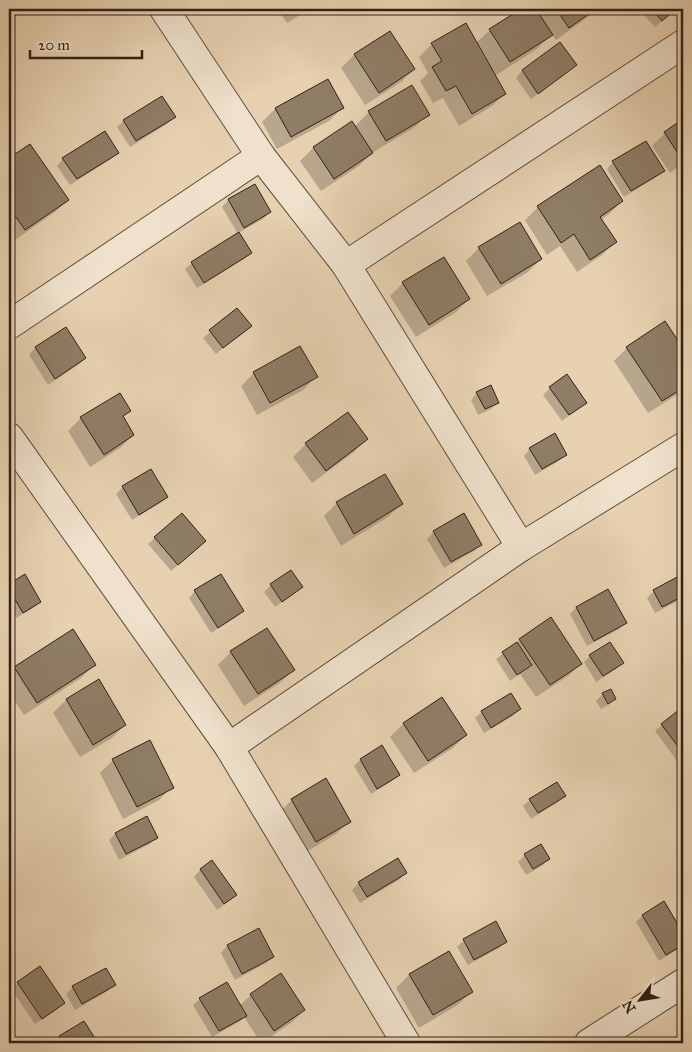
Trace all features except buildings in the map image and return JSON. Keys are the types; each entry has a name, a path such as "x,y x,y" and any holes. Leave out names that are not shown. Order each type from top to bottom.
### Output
{"street":[{"path":"164,9 261,156 346,265 521,547"},
{"path":"346,265 683,44"},
{"path":"9,325 261,156"},
{"path":"9,437 229,747 406,1043"},
{"path":"229,747 521,547 683,447"},
{"path":"590,1043 683,983"}]}
